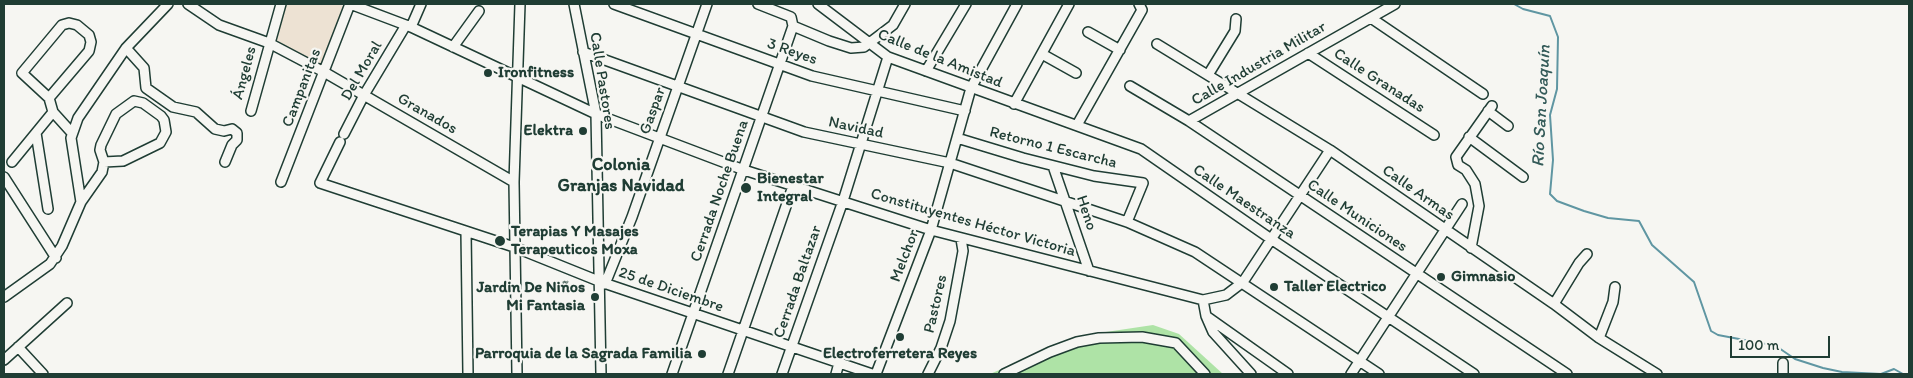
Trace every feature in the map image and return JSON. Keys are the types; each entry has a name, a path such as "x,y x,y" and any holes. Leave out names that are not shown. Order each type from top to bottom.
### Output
{"street":[{"path":"81,202 72,133 78,118 126,48 168,4"},
{"name":"Granados","path":"188,4 219,25 269,43 324,72 514,182"},
{"name":"Ángeles","path":"251,111 281,4"},
{"name":"Constituyentes Héctor Victoria","path":"350,4 409,26 596,114 744,170 961,239 1203,300"},
{"name":"Campanitas","path":"281,182 350,4"},
{"name":"Del Moral","path":"320,183 364,95 409,26 421,4"},
{"path":"517,374 514,182 516,77 520,4"},
{"name":"Calle Pastores","path":"574,4 596,114 603,283 601,374"},
{"name":"3 Reyes","path":"614,4 812,76 965,111"},
{"name":"Gaspar","path":"603,283 632,217 707,4"},
{"path":"818,4 870,43 892,25 905,4"},
{"path":"926,71 966,4"},
{"name":"Melchor","path":"876,374 931,230 970,88 1017,4"},
{"path":"1014,104 1069,4"},
{"path":"1077,125 1142,10 1139,4"},
{"name":"Calle Industria Militar","path":"1189,121 1395,4"},
{"name":"Calle de la Amistad","path":"764,5 829,41 851,48 864,47 870,43 888,57 1014,104 1077,125"},
{"path":"453,47 479,11"},
{"path":"1371,18 1483,94"},
{"path":"1208,75 1235,31 1236,19"},
{"name":"Cerrada Noche Buena","path":"672,374 762,118 792,21"},
{"path":"49,98 89,51 91,42 89,35 77,25 69,23 62,26 22,73 49,98 53,112 72,133"},
{"path":"1088,32 1120,50"},
{"name":"Calle Armas","path":"1157,44 1330,150 1554,304 1599,338 1657,374"},
{"path":"126,48 144,68 146,88 173,107 196,112 215,129 224,130 232,128 238,133 237,140 232,145 226,162"},
{"name":"Navidad","path":"583,52 804,132 950,163 1066,200 1127,222 1195,252 1243,282 1379,374"},
{"name":"Calle Granadas","path":"1308,53 1434,135"},
{"path":"1042,54 1076,73"},
{"name":"Cerrada Baltazar","path":"782,374 843,201 888,57"},
{"name":"Calle Municiones","path":"1130,86 1189,121 1567,374"},
{"path":"4,297 56,258 81,202 100,178 104,162 100,150 102,140 109,125 124,107 134,101 138,101 161,116 164,120 166,132 160,143 131,158 104,162"},
{"path":"1471,248 1479,206 1475,184 1466,170 1458,165 1456,157 1490,108 1508,126"},
{"path":"12,162 53,112"},
{"name":"Calle Maestranza","path":"1077,125 1141,149 1271,239 1474,374"},
{"path":"36,134 48,209"},
{"path":"1470,137 1523,177"},
{"name":"Retorno 1 Escarcha","path":"957,138 1094,176 1143,183 1127,222"},
{"path":"1251,374 1213,332 1206,316 1203,300 1226,295 1243,282 1330,150"},
{"name":"Heno","path":"1053,166 1089,271"},
{"path":"4,177 56,258"},
{"name":"25 de Diciembre","path":"320,183 514,247 603,283 872,374"},
{"path":"728,374 793,186"},
{"path":"1351,374 1462,204"},
{"path":"466,232 468,374"},
{"name":"Pastores","path":"928,374 941,348 950,321 963,251 961,239"},
{"path":"48,246 62,246"},
{"path":"1554,304 1587,254"},
{"path":"1599,338 1613,302 1614,287"},
{"path":"4,360 67,303"},
{"path":"1206,316 1288,374"},
{"path":"1004,374 1050,352 1077,342 1100,338 1142,337 1176,343 1205,374"},
{"path":"18,347 43,374"},
{"path":"836,374 839,363"},
{"path":"1783,363 1783,374"}],"shaded area":[{"path":"282,4 338,4 344,6 320,66 272,41"}],"green space":[{"path":"1153,325 1179,334 1223,374 990,374 1079,336"}],"waterway":[{"name":"Río San Joaquín","path":"1514,4 1523,9 1550,16 1558,37 1557,89 1550,115 1553,160 1550,194 1557,201 1608,218 1639,221 1652,245 1694,282 1711,331 1718,335 1776,346 1795,359 1823,368 1842,372 1881,374 1894,369 1903,374"}],"place":[{"name":"Ironfitness","path":"488,73"},
{"name":"Elektra","path":"583,131"},
{"name":"Bienestar Integral","path":"746,188"},
{"name":"Terapias Y Masajes Terapeuticos Moxa","path":"500,241"},
{"name":"Gimnasio","path":"1441,277"},
{"name":"Taller Electrico","path":"1274,287"},
{"name":"Jardin De Niños Mi Fantasia","path":"595,297"},
{"name":"Electroferretera Reyes","path":"900,337"},
{"name":"Parroquia de la Sagrada Familia","path":"702,354"}],"district":[{"name":"Colonia Granjas Navidad","path":"621,175"}]}
